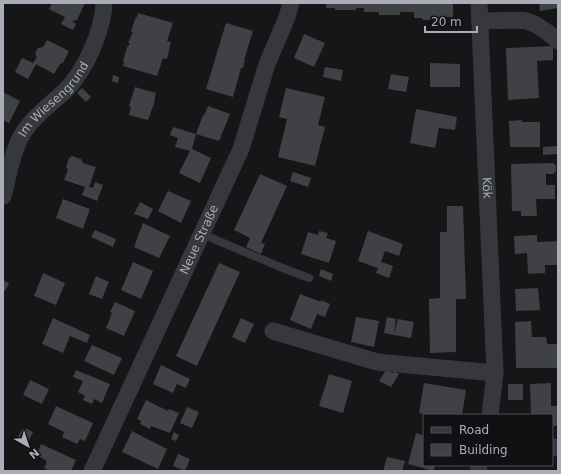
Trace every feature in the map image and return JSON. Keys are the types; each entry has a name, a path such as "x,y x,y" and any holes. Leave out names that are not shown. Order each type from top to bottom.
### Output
{"street":[{"name":"Im Wiesengrund","path":"3,196 16,147 26,129 43,109 74,80 84,66 94,44 104,15 104,3"},
{"name":"Neue Straße","path":"92,471 241,149 267,64 287,17 291,3"},
{"name":"Kök","path":"479,3 495,373 490,414"},
{"path":"480,21 525,21 538,26 558,41"},
{"path":"273,331 377,362 495,373"}],"lane":[{"path":"202,234 309,278"}],"building":[{"path":"52,3 85,3 77,20 72,21 76,24 73,30 61,24 65,17 49,9"},
{"path":"326,3 453,3 453,17 444,17 444,20 423,20 422,18 414,18 414,12 400,12 400,15 379,15 379,12 364,12 364,8 356,8 356,10 335,10 335,8 326,8"},
{"path":"539,3 558,3 558,8 540,11"},
{"path":"138,13 173,23 167,41 171,42 167,59 163,58 157,76 123,66 127,47 130,43 128,43 133,32 131,31"},
{"path":"226,23 253,31 233,97 206,89"},
{"path":"304,34 325,43 314,67 294,58"},
{"path":"47,40 69,51 63,63 60,64 54,74 36,64 28,79 15,72 22,58 33,63 37,57 35,53 38,48 43,47"},
{"path":"553,46 553,60 537,61 539,98 508,100 506,48"},
{"path":"430,63 460,64 460,87 430,87"},
{"path":"325,67 343,70 341,81 323,77"},
{"path":"391,74 409,77 406,92 388,89"},
{"path":"113,75 119,77 118,83 112,81"},
{"path":"135,87 156,93 155,101 148,120 129,115 131,107 129,106"},
{"path":"82,88 91,97 86,102 77,93"},
{"path":"286,88 325,97 318,125 325,127 315,166 278,157 287,119 279,117"},
{"path":"3,92 20,101 9,123 3,120"},
{"path":"208,106 230,114 219,141 196,134"},
{"path":"416,109 457,117 455,130 439,128 435,148 410,143"},
{"path":"522,120 522,122 540,122 540,147 510,147 509,121"},
{"path":"173,127 196,134 192,149 211,158 200,183 179,173 190,151 175,147 178,138 170,135"},
{"path":"557,146 557,154 543,155 543,147"},
{"path":"72,156 81,159 83,163 96,167 89,187 93,188 95,182 103,185 97,201 82,195 85,187 64,180 68,170 66,167 69,158"},
{"path":"553,163 556,166 556,171 553,174 546,174 546,185 555,185 555,199 536,199 537,216 521,216 521,211 512,211 511,164"},
{"path":"293,172 311,178 308,187 290,181"},
{"path":"260,174 287,186 261,243 265,244 261,254 246,247 250,238 234,230"},
{"path":"168,191 191,201 181,223 158,211"},
{"path":"63,199 90,209 83,229 56,218"},
{"path":"140,202 153,209 148,219 134,214"},
{"path":"447,206 463,206 466,299 456,299 456,352 430,353 429,299 440,298 440,232 447,232"},
{"path":"143,223 170,236 159,258 134,247"},
{"path":"95,230 116,239 113,247 91,237"},
{"path":"319,231 328,233 326,238 336,241 329,263 301,254 308,232 318,235"},
{"path":"368,231 403,244 399,256 385,251 381,262 393,266 389,278 376,273 378,268 358,261"},
{"path":"537,235 537,242 558,241 558,265 545,265 545,273 528,274 527,253 515,254 514,236"},
{"path":"133,262 153,271 141,299 121,290"},
{"path":"219,263 240,272 197,366 176,356"},
{"path":"321,269 333,274 331,281 319,276"},
{"path":"43,273 65,283 56,305 34,296"},
{"path":"96,276 109,282 102,299 89,294"},
{"path":"3,280 9,283 5,291 3,290"},
{"path":"538,288 540,310 516,311 515,289"},
{"path":"300,294 330,304 325,317 317,314 311,329 290,320"},
{"path":"115,302 135,311 124,336 106,328 112,313 110,312"},
{"path":"356,317 379,321 374,347 351,342"},
{"path":"387,317 396,319 394,335 384,333"},
{"path":"53,318 90,335 87,343 70,336 63,353 42,344"},
{"path":"241,318 254,324 245,343 232,337"},
{"path":"398,319 414,322 411,338 394,335"},
{"path":"531,321 532,337 546,337 547,344 558,344 558,368 516,368 515,322"},
{"path":"92,345 122,358 114,375 84,361"},
{"path":"161,365 190,379 186,388 177,384 173,393 153,384"},
{"path":"76,370 110,384 102,403 94,399 92,404 83,400 85,396 78,392 83,381 73,377"},
{"path":"386,370 393,373 394,371 399,374 391,387 379,381"},
{"path":"329,374 352,381 343,413 319,406"},
{"path":"30,380 49,389 42,404 23,395"},
{"path":"424,383 466,390 462,414 419,413"},
{"path":"551,383 551,406 558,406 558,426 553,426 553,414 531,414 530,384"},
{"path":"508,384 523,384 523,400 508,400"},
{"path":"146,400 168,411 169,409 179,413 170,433 151,426 150,429 140,424 141,421 137,419"},
{"path":"56,406 93,423 85,441 80,439 77,444 62,437 64,432 48,424"},
{"path":"187,407 199,412 192,428 180,423"},
{"path":"23,427 33,432 27,444 17,439"},
{"path":"132,431 167,449 158,469 122,452"},
{"path":"174,432 179,435 176,441 171,439"},
{"path":"416,433 423,436 423,466 435,466 434,471 408,464"},
{"path":"41,444 76,460 71,471 50,471 44,468 47,461 32,452 34,448 39,450"},
{"path":"178,454 190,459 185,471 173,466"},
{"path":"387,457 405,461 402,471 383,471"}]}
